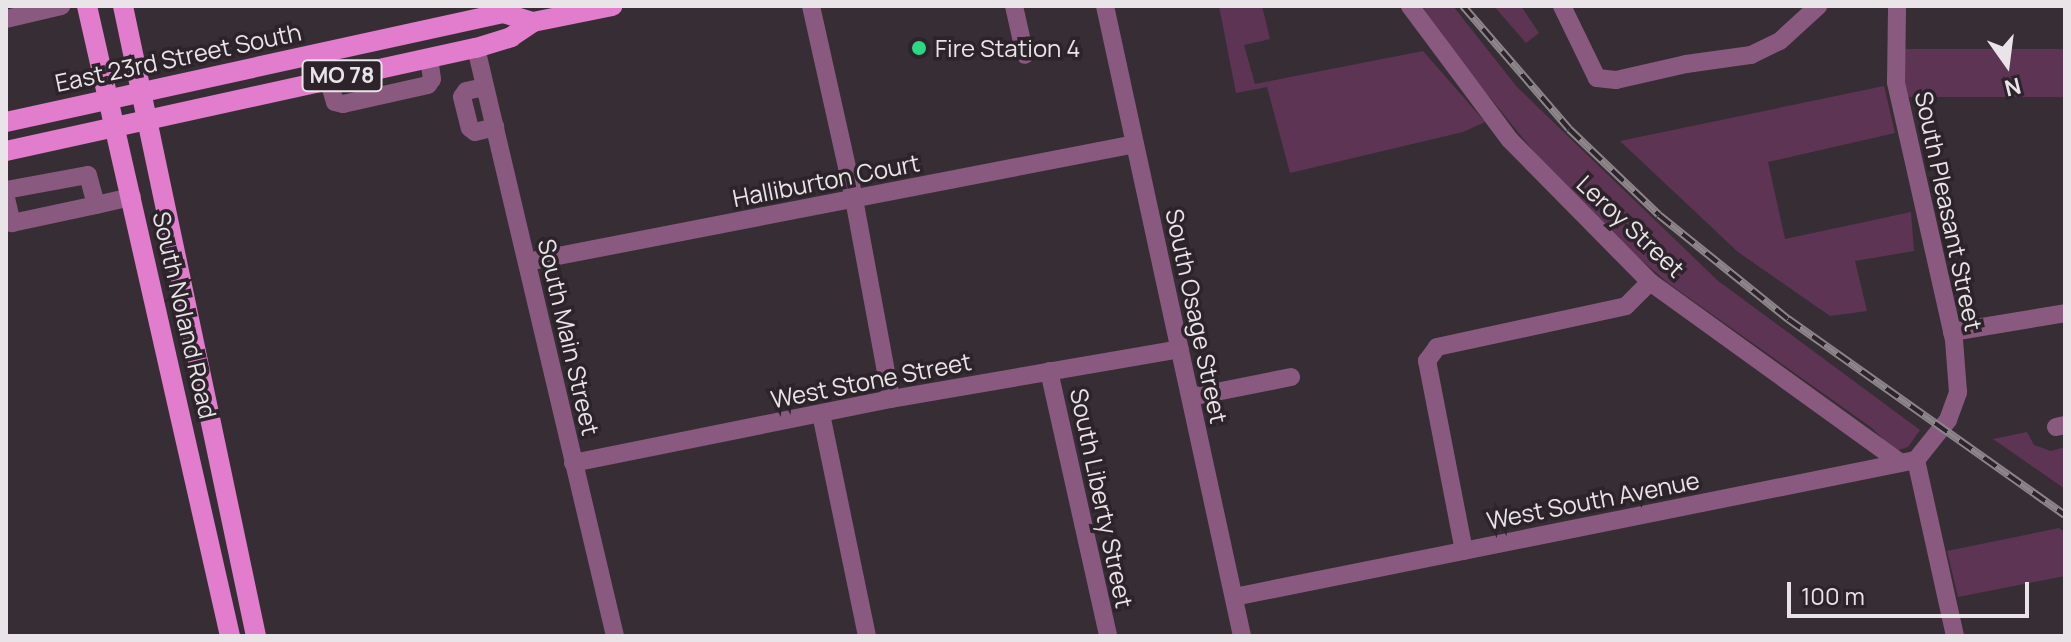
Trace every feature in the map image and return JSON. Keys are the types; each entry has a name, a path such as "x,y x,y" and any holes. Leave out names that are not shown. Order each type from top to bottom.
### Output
{"main road":[{"name":"South Noland Road","path":"87,6 230,636"},
{"name":"South Noland Road","path":"123,6 144,91 146,119 256,636"},
{"name":"MO 78","path":"6,151 476,48 511,37 533,22 612,6"},
{"name":"East 23rd Street South","path":"6,122 470,13 503,13 533,22"}],"street":[{"path":"6,19 61,6"},
{"path":"811,6 854,199 891,399"},
{"path":"1014,6 1025,55"},
{"name":"South Osage Street","path":"1105,6 1242,636"},
{"name":"Leroy Street","path":"1410,6 1510,140 1650,282 1909,461"},
{"path":"1562,6 1597,78 1616,80 1686,64 1751,55 1780,41 1818,6"},
{"name":"South Pleasant Street","path":"1897,6 1896,82 1952,332 1958,392 1945,423 1909,461"},
{"name":"South Main Street","path":"476,48 615,636"},
{"path":"328,78 335,102 343,104 428,85 432,79 429,58"},
{"path":"372,70 379,96"},
{"name":"Halliburton Court","path":"527,262 1135,144"},
{"path":"6,190 88,175 96,205"},
{"path":"6,198 12,223 132,197"},
{"path":"1464,551 1427,361 1437,347 1626,306 1650,282"},
{"path":"1952,332 2065,313"},
{"name":"West Stone Street","path":"573,463 891,399 1180,349"},
{"name":"South Liberty Street","path":"1049,371 1108,636"},
{"path":"1191,397 1291,377"},
{"path":"821,414 867,636"},
{"path":"1909,461 1955,636"},
{"name":"West South Avenue","path":"1234,597 1909,461"}],"shaded area":[{"path":"1219,6 1262,6 1270,39 1244,45 1255,84 1423,51 1485,122 1463,132 1290,173 1267,87 1236,93"},
{"path":"1422,6 1453,6 1517,87 1717,280 1920,430 1908,447 1895,451 1872,428 1668,283 1609,232 1539,158 1462,63"},
{"path":"1494,6 1521,6 1539,33 1526,43"},
{"path":"1903,49 2065,49 2065,97 1903,97"},
{"path":"1884,86 1895,133 1768,162 1785,239 1911,212 1914,251 1855,261 1867,311 1830,316 1738,252 1620,141"},
{"path":"2027,432 2034,445 2051,451 2065,447 2065,489 1993,439"},
{"path":"2059,528 2065,532 2065,576 1958,597 1947,551"}],"railway":[{"path":"1463,6 1569,129 1659,215 1788,319 2065,515"}],"place":[{"name":"Fire Station 4","path":"919,48"}]}
